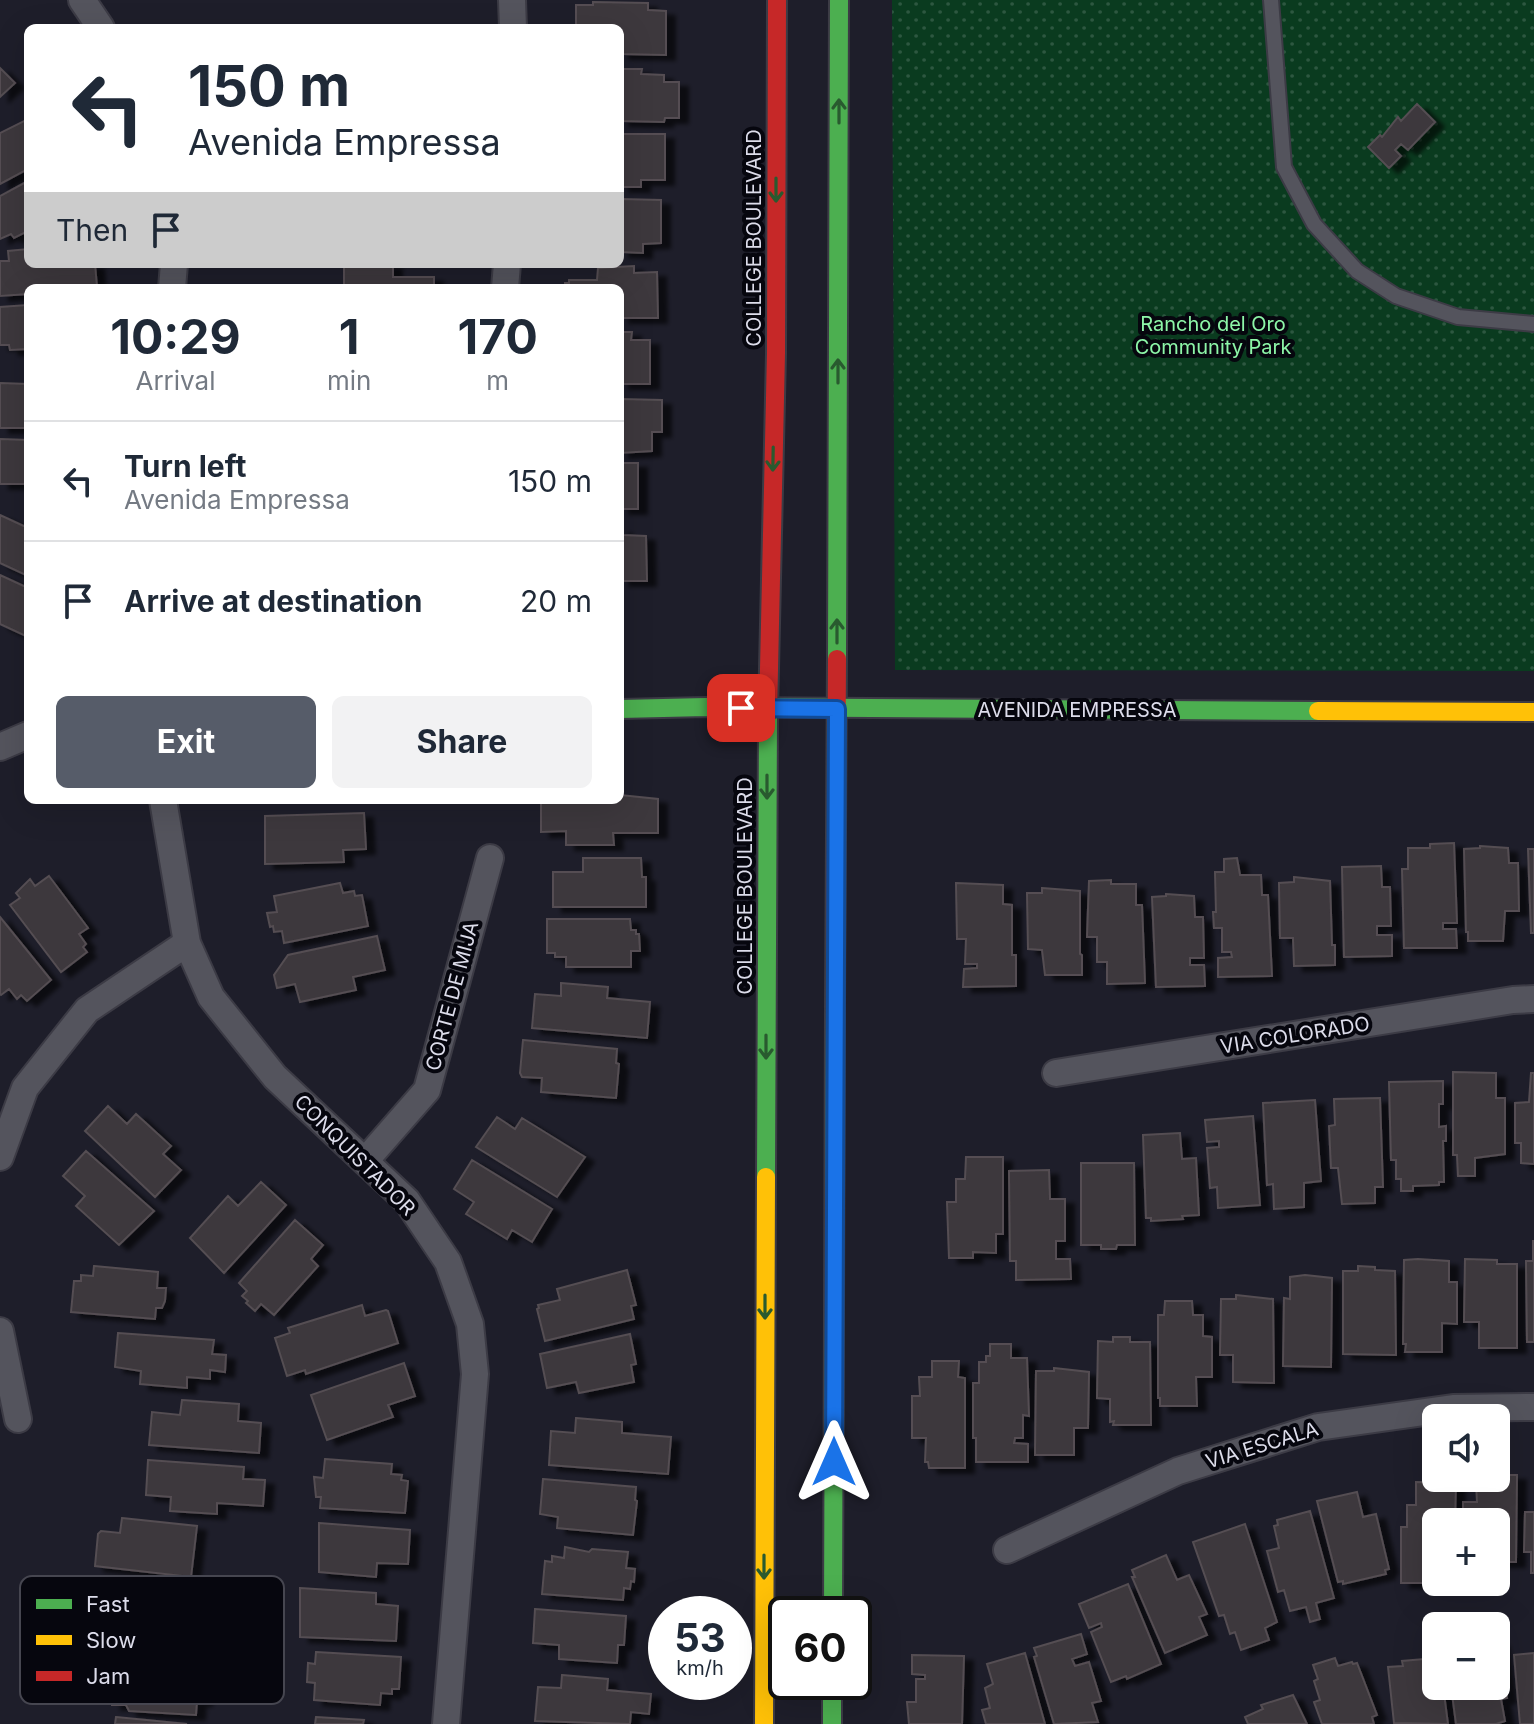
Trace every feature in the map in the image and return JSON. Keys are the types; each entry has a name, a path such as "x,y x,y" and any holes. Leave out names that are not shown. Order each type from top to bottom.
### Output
{"main road":[{"name":"COLLEGE BOULEVARD","path":"764,1724 768,709 776,353 777,0"},
{"path":"833,1596 839,0"},
{"name":"AVENIDA EMPRESSA","path":"624,709 1534,712"},
{"path":"832,1700 832,1724"}],"street":[{"path":"82,0 98,24"},
{"path":"512,0 513,24"},
{"path":"0,747 24,737"},
{"name":"CONQUISTADOR","path":"164,804 187,943 211,997 275,1077 407,1201 448,1262 470,1324 475,1374 446,1724"},
{"name":"CORTE DE MIJA","path":"365,1161 427,1090 490,858"},
{"path":"0,1157 25,1088 87,1010 187,943"},
{"name":"VIA COLORADO","path":"1056,1073 1534,999"},
{"path":"0,1331 18,1419"},
{"name":"VIA ESCALA","path":"1007,1550 1178,1471 1318,1427 1453,1408 1534,1407"}],"lane":[{"path":"1271,0 1284,167 1314,224 1357,271 1396,296 1458,317 1534,324"}],"green space":[{"name":"Rancho del Oro Community Park","path":"892,0 1534,0 1534,671 895,670"}],"building":[{"path":"593,2 648,3 648,10 666,11 666,55 624,54 624,24 576,24 576,5 593,5"},
{"path":"0,68 15,83 0,97"},
{"path":"624,69 642,69 641,74 664,75 664,82 679,82 679,118 665,118 664,122 624,121"},
{"path":"1417,104 1435,122 1408,150 1401,144 1395,150 1401,156 1389,168 1368,147 1380,135 1382,137 1398,117 1401,121"},
{"path":"24,121 24,171 0,184 0,133"},
{"path":"624,134 665,134 665,180 641,180 641,187 624,187"},
{"path":"24,183 24,233 14,238 11,234 0,239 0,196"},
{"path":"624,199 661,200 661,243 643,244 643,253 624,252"},
{"path":"24,249 24,268 95,268 97,284 24,284 24,294 0,296 0,261 9,261 8,251"},
{"path":"634,266 634,273 657,272 658,318 624,318 624,284 565,284 569,280 597,280 598,268"},
{"path":"344,268 393,268 393,277 434,277 434,284 344,284"},
{"path":"24,305 24,349 10,350 9,345 0,345 0,307"},
{"path":"624,332 632,332 631,340 650,340 650,384 624,384"},
{"path":"0,383 24,384 24,428 0,428"},
{"path":"624,399 662,400 662,432 652,432 652,451 624,453"},
{"path":"0,439 24,440 24,484 0,484"},
{"path":"624,463 638,463 638,509 624,509"},
{"path":"0,515 24,526 24,574 0,563"},
{"path":"624,535 646,536 647,581 624,581"},
{"path":"0,575 24,586 24,635 0,624"},
{"path":"624,795 658,799 658,833 613,833 614,845 566,845 566,831 541,832 541,804 624,804"},
{"path":"364,813 366,849 343,850 344,862 265,864 265,816"},
{"path":"1454,843 1457,923 1443,923 1443,929 1456,929 1457,948 1404,948 1402,869 1408,869 1408,848"},
{"path":"1480,846 1508,848 1509,863 1518,863 1519,911 1505,911 1503,941 1468,941 1464,849"},
{"path":"1528,849 1534,849 1534,933 1531,933"},
{"path":"583,858 641,858 642,877 646,877 646,907 553,907 553,872 583,872"},
{"path":"1237,858 1240,875 1261,875 1262,895 1268,895 1272,976 1218,977 1218,958 1232,957 1231,952 1222,952 1222,928 1214,928 1215,872 1224,872 1224,859"},
{"path":"1381,866 1382,887 1390,887 1391,926 1377,926 1377,935 1392,935 1392,956 1344,957 1342,867"},
{"path":"49,876 88,928 79,934 87,952 61,972 10,905 20,898 16,893 30,879 35,886"},
{"path":"1294,877 1330,881 1335,965 1294,966 1293,938 1280,938 1279,883 1294,882"},
{"path":"1111,880 1111,884 1136,884 1136,905 1142,905 1145,983 1107,984 1107,962 1097,962 1097,937 1087,937 1089,881"},
{"path":"340,883 343,893 354,891 355,896 362,895 368,926 284,943 282,931 274,932 273,926 270,927 267,913 277,912 274,896"},
{"path":"956,883 1003,885 1003,904 1012,905 1012,955 1016,955 1016,986 963,987 964,969 977,968 977,964 965,964 966,939 957,939"},
{"path":"1042,888 1080,891 1082,975 1045,975 1042,950 1028,949 1027,893 1042,893"},
{"path":"1166,894 1194,896 1195,917 1203,917 1204,958 1190,958 1190,965 1204,965 1205,986 1156,987 1152,897"},
{"path":"0,917 51,980 27,1001 21,995 17,999 9,989 0,994"},
{"path":"547,919 630,919 631,930 639,934 640,951 631,951 631,967 566,967 566,957 547,953"},
{"path":"377,936 385,970 353,977 356,990 300,1002 295,984 277,988 274,975 288,955"},
{"path":"561,983 608,987 607,998 650,1002 647,1038 532,1028 535,994 561,996"},
{"path":"523,1040 617,1049 616,1098 541,1092 542,1078 522,1077 520,1073"},
{"path":"1453,1072 1496,1073 1496,1098 1505,1098 1505,1154 1475,1158 1475,1176 1458,1176 1457,1155 1453,1155"},
{"path":"1531,1073 1534,1073 1534,1164 1521,1163 1521,1143 1515,1143 1515,1103 1529,1102"},
{"path":"1443,1081 1439,1127 1446,1126 1446,1141 1443,1141 1444,1182 1413,1186 1413,1191 1401,1191 1401,1179 1396,1179 1396,1160 1391,1160 1389,1082"},
{"path":"1380,1098 1383,1187 1375,1187 1375,1203 1342,1204 1338,1168 1331,1168 1329,1126 1335,1125 1334,1099"},
{"path":"1315,1100 1321,1181 1304,1183 1304,1207 1274,1209 1273,1184 1267,1185 1263,1103"},
{"path":"108,1106 127,1124 136,1114 171,1146 163,1154 181,1170 155,1197 85,1131"},
{"path":"1253,1116 1260,1205 1218,1208 1217,1187 1210,1188 1207,1148 1219,1147 1219,1141 1207,1142 1205,1120"},
{"path":"497,1117 515,1129 522,1118 585,1157 557,1197 476,1147"},
{"path":"1180,1133 1182,1159 1196,1158 1199,1215 1151,1221 1151,1218 1146,1218 1143,1135"},
{"path":"86,1151 154,1211 119,1245 76,1206 85,1196 63,1176"},
{"path":"966,1157 1003,1157 1003,1234 996,1234 996,1253 973,1252 973,1258 949,1258 947,1202 956,1202 956,1179 965,1179"},
{"path":"472,1160 552,1209 532,1242 512,1230 507,1239 466,1214 474,1202 454,1189"},
{"path":"1081,1163 1134,1163 1135,1245 1101,1249 1101,1245 1081,1245"},
{"path":"1049,1170 1050,1199 1065,1199 1065,1241 1056,1241 1056,1259 1070,1259 1071,1279 1016,1280 1016,1261 1010,1261 1009,1171"},
{"path":"261,1182 286,1205 224,1273 190,1238 228,1196 238,1206"},
{"path":"295,1220 323,1245 311,1259 318,1266 274,1315 261,1304 255,1311 242,1296 247,1291 239,1283"},
{"path":"1533,1241 1534,1342 1527,1342 1526,1261 1533,1261"},
{"path":"1465,1259 1517,1264 1517,1348 1479,1348 1479,1322 1464,1322"},
{"path":"1404,1260 1449,1261 1449,1282 1457,1282 1457,1324 1442,1323 1442,1352 1405,1352"},
{"path":"94,1266 158,1272 157,1288 166,1288 165,1301 162,1308 156,1308 155,1319 71,1312 74,1281 81,1281 81,1275 93,1276"},
{"path":"1358,1266 1395,1271 1396,1355 1343,1354 1343,1271 1358,1271"},
{"path":"627,1270 636,1305 631,1306 634,1319 545,1341 538,1305 560,1300 557,1289"},
{"path":"1290,1277 1332,1278 1331,1367 1283,1366 1284,1298 1290,1299"},
{"path":"1236,1295 1273,1299 1274,1383 1233,1382 1233,1355 1220,1355 1221,1299 1236,1299"},
{"path":"1165,1301 1192,1301 1193,1315 1203,1315 1203,1336 1212,1337 1212,1377 1196,1377 1197,1406 1160,1406 1158,1315 1164,1315"},
{"path":"362,1305 365,1316 388,1311 398,1343 306,1374 305,1370 287,1376 275,1338 290,1333 288,1328"},
{"path":"118,1333 214,1340 212,1354 226,1355 225,1372 210,1370 210,1379 187,1377 187,1388 140,1384 141,1371 115,1367"},
{"path":"630,1334 636,1364 631,1365 634,1382 579,1393 576,1382 547,1388 540,1354"},
{"path":"1113,1337 1130,1337 1130,1342 1150,1342 1151,1425 1113,1425 1114,1421 1110,1422 1110,1399 1097,1398 1098,1341 1113,1342"},
{"path":"990,1344 1011,1344 1011,1358 1027,1358 1029,1416 1023,1415 1023,1438 1015,1438 1014,1443 1028,1444 1028,1462 976,1462 973,1383 979,1383 979,1362 986,1362 986,1356 990,1356"},
{"path":"932,1361 959,1361 958,1377 965,1378 965,1468 929,1468 928,1462 925,1462 926,1438 912,1438 912,1396 920,1396 919,1377 932,1377"},
{"path":"404,1363 415,1396 388,1405 393,1417 327,1440 311,1395"},
{"path":"1054,1368 1089,1372 1088,1428 1074,1428 1074,1455 1035,1455 1036,1371 1054,1371"},
{"path":"182,1400 239,1404 238,1421 261,1423 259,1453 149,1445 152,1412 180,1415"},
{"path":"576,1418 622,1422 622,1433 671,1437 668,1474 549,1465 551,1431 575,1433"},
{"path":"325,1459 392,1464 391,1474 402,1475 401,1480 408,1481 405,1513 320,1508 321,1497 316,1497 314,1477 323,1478"},
{"path":"148,1460 244,1467 243,1479 265,1480 263,1506 217,1503 217,1514 170,1511 171,1497 146,1495"},
{"path":"1510,1475 1517,1475 1516,1562 1510,1562 1510,1508 1463,1508 1463,1502 1477,1502 1476,1492 1510,1492"},
{"path":"543,1479 636,1487 633,1535 557,1528 558,1517 540,1514"},
{"path":"1416,1482 1422,1482 1422,1492 1456,1492 1455,1508 1422,1508 1422,1583 1401,1583 1401,1527 1407,1527 1407,1505 1416,1505"},
{"path":"1357,1492 1363,1517 1376,1514 1389,1569 1385,1570 1386,1574 1343,1584 1343,1581 1338,1582 1317,1501"},
{"path":"1310,1511 1334,1598 1316,1603 1320,1619 1310,1622 1306,1607 1290,1611 1284,1590 1278,1592 1267,1551 1279,1548 1274,1526 1278,1525 1277,1520"},
{"path":"1525,1512 1534,1512 1534,1573 1531,1573 1531,1552 1524,1552"},
{"path":"122,1518 197,1526 191,1576 95,1566 98,1534 101,1531 120,1533"},
{"path":"319,1523 410,1530 408,1564 377,1563 376,1577 319,1572"},
{"path":"1245,1524 1277,1622 1265,1628 1269,1640 1241,1650 1235,1632 1230,1634 1224,1615 1219,1616 1193,1542"},
{"path":"565,1547 589,1552 592,1549 628,1552 626,1568 635,1569 634,1582 631,1581 630,1589 624,1588 623,1600 542,1594 545,1561 552,1562 552,1556 564,1558"},
{"path":"1166,1555 1177,1580 1189,1575 1207,1614 1199,1617 1207,1635 1165,1653 1132,1577 1135,1577 1132,1570"},
{"path":"1128,1584 1161,1664 1127,1679 1126,1676 1111,1682 1091,1632 1102,1627 1101,1623 1089,1628 1079,1604"},
{"path":"300,1588 376,1593 376,1604 398,1606 396,1641 300,1637"},
{"path":"535,1609 626,1616 624,1645 618,1645 617,1663 559,1659 559,1645 533,1643"},
{"path":"1081,1634 1087,1654 1072,1659 1075,1666 1089,1662 1101,1701 1092,1703 1098,1722 1054,1724 1034,1648"},
{"path":"316,1652 401,1657 399,1689 392,1689 392,1694 381,1693 380,1705 314,1700 315,1683 307,1682 308,1663 315,1664"},
{"path":"1025,1653 1045,1724 986,1724 982,1710 990,1708 985,1688 993,1684 987,1664"},
{"path":"1534,1653 1534,1724 1520,1724 1514,1655"},
{"path":"912,1655 964,1656 962,1724 909,1724 907,1702 916,1702 916,1679 925,1679 925,1675 912,1674"},
{"path":"1335,1658 1338,1666 1357,1663 1377,1715 1372,1717 1374,1724 1322,1724 1314,1702 1320,1700 1313,1665"},
{"path":"1422,1659 1422,1700 1445,1700 1448,1724 1394,1723 1388,1667 1403,1666 1402,1661"},
{"path":"562,1675 608,1679 607,1690 648,1694 649,1714 631,1712 630,1724 535,1721 538,1687 561,1688"},
{"path":"1293,1695 1307,1724 1248,1724 1245,1717 1263,1709 1261,1705"},
{"path":"1453,1700 1501,1700 1505,1721 1496,1724 1456,1724"},
{"path":"197,1704 196,1715 129,1711 126,1705 112,1705"},
{"path":"116,1717 187,1724 115,1724"},
{"path":"316,1717 364,1720 363,1724 315,1724"}],"traffic: fast":[{"path":"837,659 839,0"},
{"path":"624,709 1318,711"},
{"path":"766,1177 768,714"},
{"path":"833,1596 835,1007"},
{"path":"832,1700 832,1724"}],"traffic: slow":[{"path":"1318,711 1534,712"},
{"path":"764,1724 766,1177"}],"traffic: jam":[{"path":"768,714 776,353 777,0"},
{"path":"835,1007 837,659"}],"route":[{"path":"741,708 837,709 834,1462"}]}
